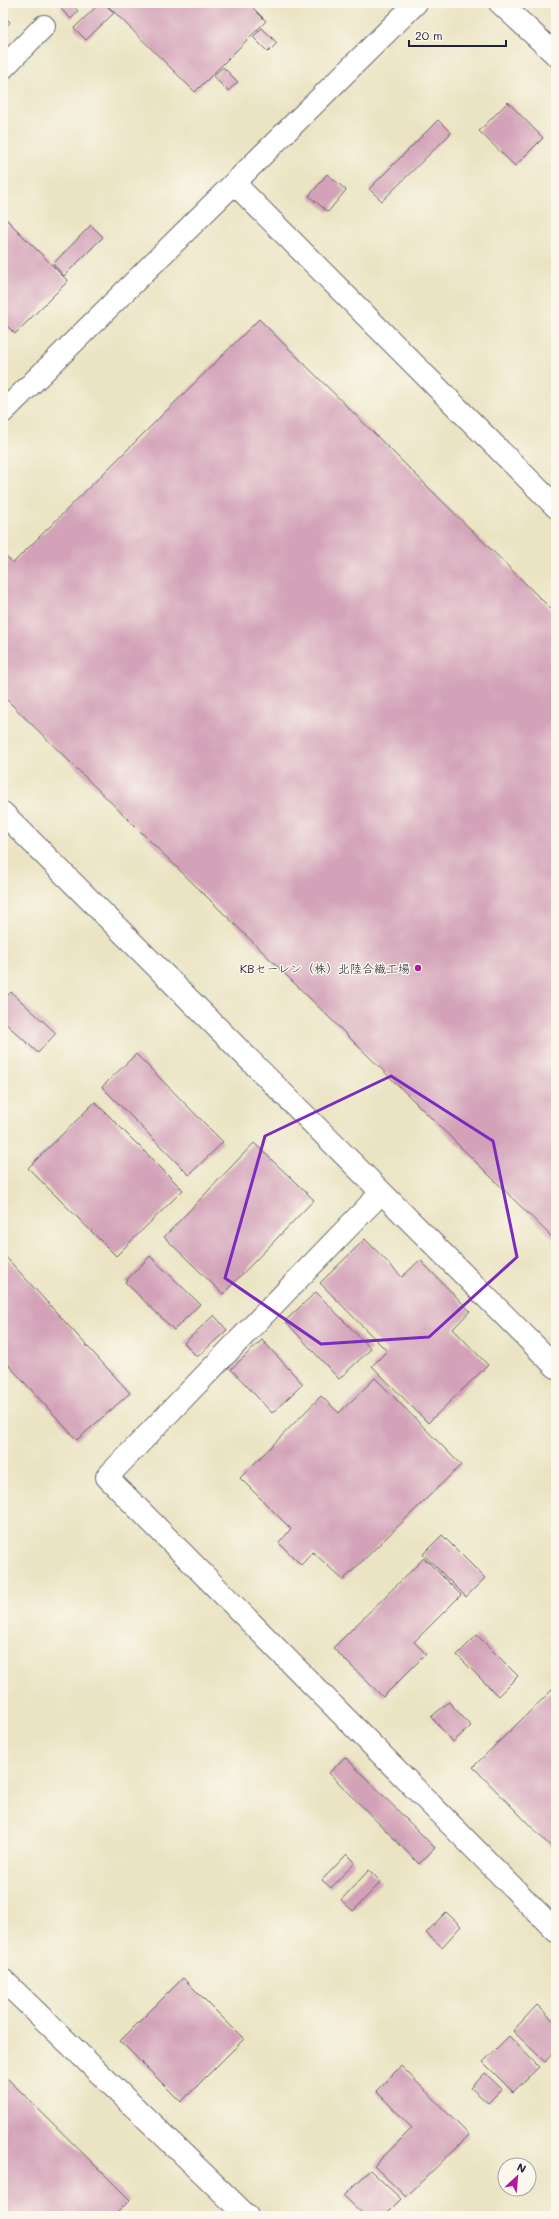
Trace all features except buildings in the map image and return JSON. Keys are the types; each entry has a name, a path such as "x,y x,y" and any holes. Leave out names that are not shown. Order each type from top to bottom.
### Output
{"street":[{"path":"3,412 416,3"},
{"path":"500,3 556,55"},
{"path":"3,68 44,26"},
{"path":"234,183 556,507"},
{"path":"3,813 556,1367"},
{"path":"381,1192 107,1477 556,1931"},
{"path":"3,1980 247,2216"}],"highlighted area":[{"path":"391,1076 493,1141 517,1257 429,1337 321,1344 225,1278 265,1136"}],"place":[{"name":"KBセーレン（株）北陸合繊工場","path":"418,968"}]}
